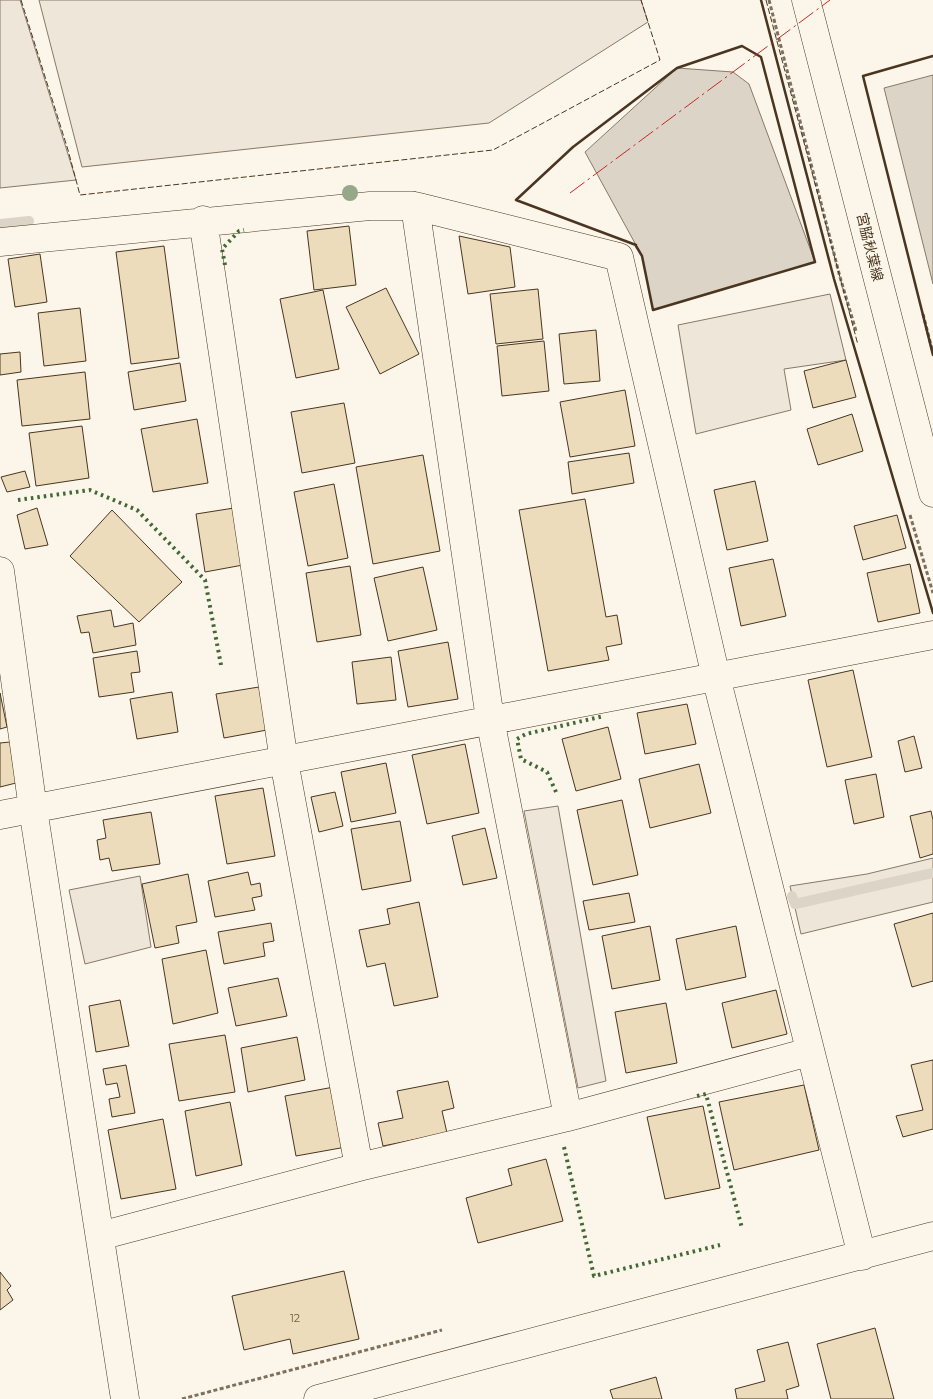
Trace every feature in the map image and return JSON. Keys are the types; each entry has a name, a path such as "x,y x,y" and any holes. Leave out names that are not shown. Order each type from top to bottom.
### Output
{"street":[{"name":"宮脇秋葉線","path":"806,0 933,493"},
{"path":"0,242 202,220 370,206 415,206 619,257 716,677 809,1052 862,1256"},
{"path":"415,206 490,719 568,1117"},
{"path":"202,220 284,761 359,1167"},
{"path":"0,571 4,627 126,1399"},
{"path":"0,815 933,635"},
{"path":"100,1236 359,1167 568,1117 809,1052"},
{"path":"318,1399 933,1236"}],"shaded area":[{"path":"0,0 20,0 76,180 0,188"},
{"path":"39,0 641,0 648,22 489,123 82,167"},
{"path":"677,68 733,72 749,84 815,262 653,310 642,256 585,152"},
{"path":"933,75 933,284 884,88"},
{"path":"830,294 846,360 784,369 791,410 696,434 678,325"},
{"path":"558,806 606,1081 578,1088 524,811"},
{"path":"933,858 933,902 801,934 790,886 867,874"},
{"path":"140,876 151,947 85,964 69,890"}],"building":[{"path":"349,226 356,285 314,290 307,231"},
{"path":"459,236 510,247 515,287 468,294"},
{"path":"164,246 179,358 131,364 116,252"},
{"path":"40,254 47,302 15,307 8,259"},
{"path":"386,288 419,354 380,374 346,307"},
{"path":"538,289 543,339 496,344 490,294"},
{"path":"323,290 339,369 296,378 280,299"},
{"path":"80,308 86,361 44,366 38,313"},
{"path":"596,330 600,381 564,384 559,334"},
{"path":"544,341 549,391 502,396 497,346"},
{"path":"20,352 21,372 0,375 0,354"},
{"path":"846,360 856,397 813,408 804,371"},
{"path":"180,363 186,401 134,410 128,372"},
{"path":"85,372 90,419 22,426 17,380"},
{"path":"625,390 635,446 570,457 560,402"},
{"path":"344,403 355,463 302,473 291,412"},
{"path":"852,414 863,451 818,465 807,429"},
{"path":"197,419 208,483 153,492 141,429"},
{"path":"82,426 89,478 36,486 29,433"},
{"path":"629,453 634,483 572,494 568,462"},
{"path":"423,455 440,551 373,564 356,467"},
{"path":"25,471 30,487 7,492 1,477"},
{"path":"755,481 768,541 727,550 714,490"},
{"path":"334,484 348,558 308,566 294,492"},
{"path":"585,499 606,617 617,615 622,644 606,647 609,660 548,671 519,510"},
{"path":"37,508 48,545 25,549 17,515"},
{"path":"234,508 243,565 205,572 196,514"},
{"path":"112,510 182,582 139,622 70,556"},
{"path":"897,515 906,548 863,560 854,526"},
{"path":"773,559 786,616 741,626 729,568"},
{"path":"910,564 920,613 878,622 867,573"},
{"path":"350,566 361,635 317,642 306,573"},
{"path":"423,567 437,630 388,641 374,578"},
{"path":"111,610 114,627 133,623 136,645 93,653 89,632 81,633 77,616"},
{"path":"448,642 458,699 408,707 398,651"},
{"path":"137,651 140,672 131,673 134,692 99,697 93,658"},
{"path":"391,657 396,700 357,704 352,662"},
{"path":"853,670 872,757 827,767 808,680"},
{"path":"259,687 267,730 224,738 216,694"},
{"path":"172,692 178,732 137,739 130,699"},
{"path":"0,693 7,727 0,729"},
{"path":"687,704 696,744 645,754 637,713"},
{"path":"608,727 621,779 576,791 562,739"},
{"path":"914,736 922,768 905,772 898,741"},
{"path":"10,742 16,783 0,787 0,743"},
{"path":"465,744 479,813 427,824 412,755"},
{"path":"386,763 396,813 351,822 341,772"},
{"path":"699,764 711,813 650,828 639,779"},
{"path":"876,774 884,817 854,824 845,780"},
{"path":"263,788 275,856 227,864 215,796"},
{"path":"335,792 343,826 319,832 311,797"},
{"path":"622,800 638,875 593,885 577,810"},
{"path":"931,811 933,820 933,854 920,858 910,816"},
{"path":"151,812 160,864 112,871 109,858 100,860 97,840 106,838 103,820"},
{"path":"400,821 411,881 362,890 351,829"},
{"path":"485,828 497,878 463,885 452,836"},
{"path":"248,872 251,885 260,883 262,896 252,898 255,910 215,917 208,881"},
{"path":"188,874 197,922 176,926 179,943 155,948 142,884"},
{"path":"629,893 635,922 589,930 583,901"},
{"path":"419,902 438,997 394,1006 385,963 367,967 359,930 390,924 387,909"},
{"path":"933,913 933,981 912,987 894,924"},
{"path":"271,923 274,941 263,943 265,956 224,964 218,932"},
{"path":"650,926 660,980 612,989 602,936"},
{"path":"736,926 746,977 686,990 676,939"},
{"path":"206,950 218,1013 173,1024 162,959"},
{"path":"278,978 287,1016 236,1026 228,988"},
{"path":"776,990 787,1034 732,1048 722,1003"},
{"path":"120,1000 129,1046 96,1052 89,1006"},
{"path":"666,1003 677,1063 626,1073 615,1012"},
{"path":"225,1035 235,1092 179,1101 169,1044"},
{"path":"297,1037 305,1080 248,1092 241,1048"},
{"path":"933,1060 933,1129 903,1137 896,1116 923,1110 911,1065"},
{"path":"126,1065 135,1113 112,1117 109,1099 120,1097 117,1083 106,1085 103,1069"},
{"path":"448,1081 454,1108 442,1111 447,1133 383,1146 378,1123 403,1118 397,1091"},
{"path":"804,1085 819,1150 734,1170 719,1102"},
{"path":"334,1087 346,1147 296,1156 285,1096"},
{"path":"230,1102 242,1165 196,1176 185,1111"},
{"path":"703,1106 720,1188 665,1199 647,1117"},
{"path":"163,1119 176,1189 121,1199 108,1130"},
{"path":"546,1159 563,1221 478,1243 466,1198 512,1185 508,1169"},
{"path":"344,1271 359,1339 293,1354 290,1339 244,1350 232,1296"},
{"path":"0,1272 11,1286 7,1290 13,1300 0,1310"},
{"path":"875,1328 894,1399 831,1399 817,1344"},
{"path":"788,1342 799,1386 786,1390 788,1399 737,1399 735,1389 765,1381 757,1350"},
{"path":"656,1377 662,1399 613,1399 610,1390"}],"waterway":[{"path":"0,224 29,221"},
{"path":"792,896 795,904 933,873"}],"hedge":[{"path":"225,265 222,249 239,231 244,230"},
{"path":"18,500 90,490 137,510 205,580 221,665"},
{"path":"556,792 547,772 521,759 517,739 526,734 604,716"},
{"path":"697,1096 706,1094 742,1228"},
{"path":"564,1147 594,1276 720,1245"}],"fence":[{"path":"21,0 68,150 80,195 493,150 660,60 641,0"},
{"path":"766,0 858,345"}],"wall":[{"path":"761,0 834,279 933,613"},
{"path":"636,245 516,200 573,147 677,68 742,46 761,57 815,262 653,310 642,256 636,246"},
{"path":"933,56 863,76 933,355"}],"power":[{"path":"570,193 830,0"}]}
